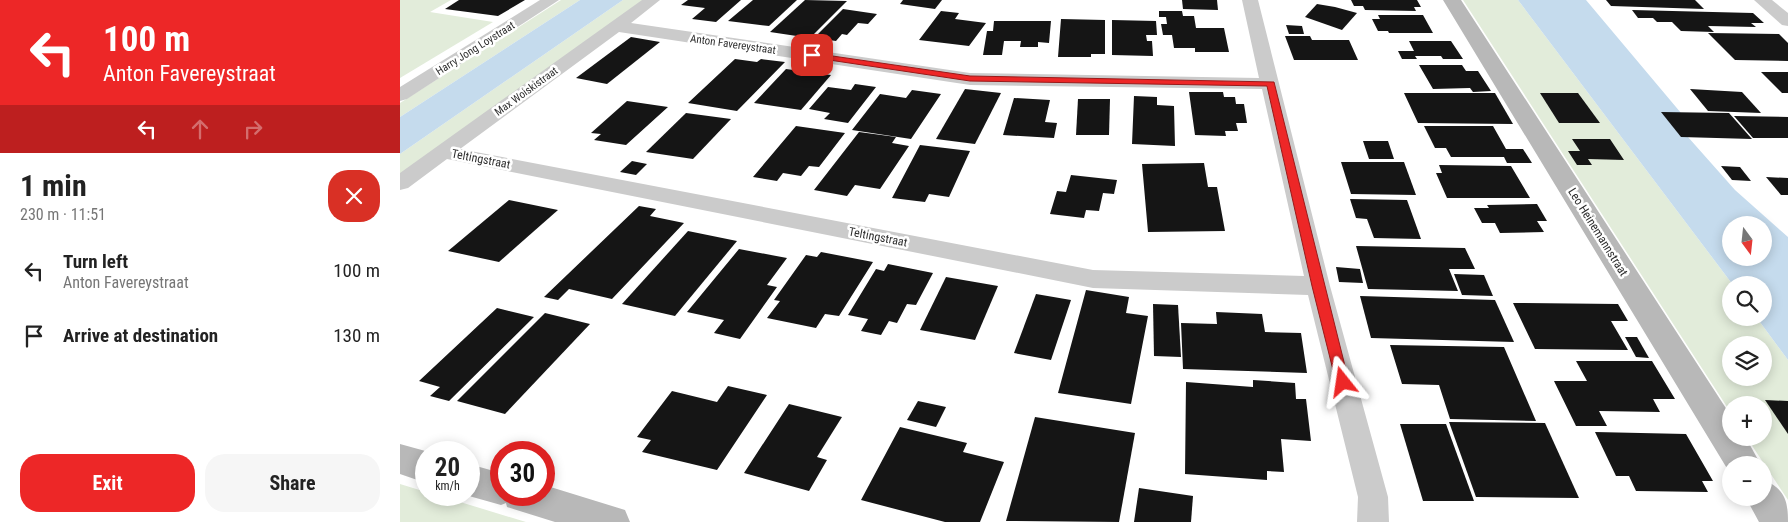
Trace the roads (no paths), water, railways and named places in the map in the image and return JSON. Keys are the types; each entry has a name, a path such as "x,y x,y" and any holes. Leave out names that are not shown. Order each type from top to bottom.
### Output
{"street":[{"name":"Harry Jong Loystraat","path":"400,95 551,0"},
{"name":"Max Woiskistraat","path":"400,183 652,0"},
{"path":"1250,0 1318,286 1373,497 1373,522"},
{"name":"Leo Heinemannstraat","path":"1452,0 1738,456"},
{"path":"1762,0 1788,21"},
{"name":"Anton Favereystraat","path":"615,26 970,79 1270,84"},
{"name":"Teltingstraat","path":"443,152 1093,279 1318,286"},
{"path":"400,459 415,464"},
{"path":"555,505 612,522"},
{"path":"1769,506 1779,522"}],"water":[{"path":"580,0 623,0 400,154 400,117"},
{"path":"1518,0 1586,0 1681,113 1672,119 1735,190 1764,216 1722,216 1722,266 1772,266 1772,223 1788,237 1788,360 1763,326 1772,326 1772,276 1726,276"}]}
